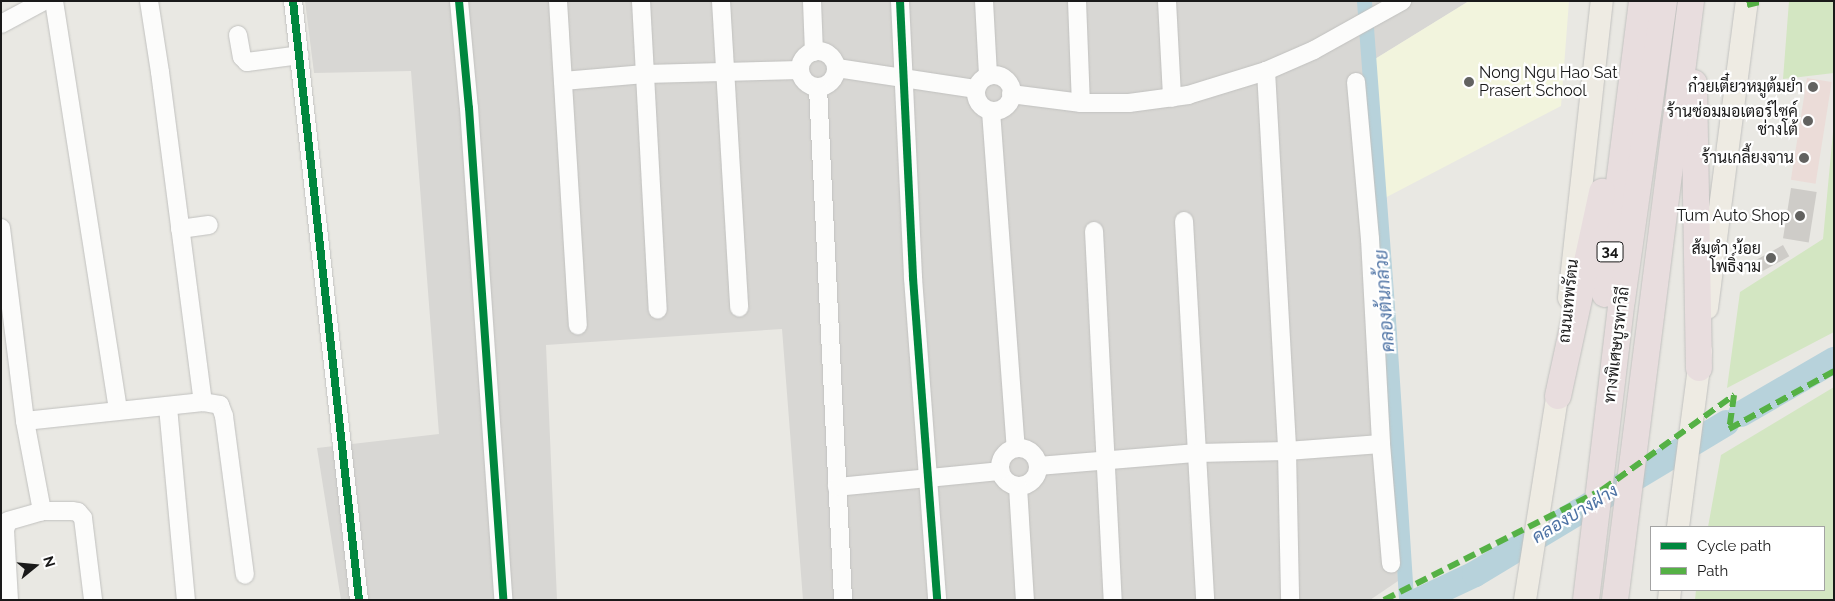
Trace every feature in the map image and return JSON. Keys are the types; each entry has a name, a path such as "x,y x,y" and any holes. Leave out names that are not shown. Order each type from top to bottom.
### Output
{"highway":[{"name":"34","path":"1572,600 1582,531 1580,503 1642,1"},
{"name":"ทางพิเศษบูรพาวิถี","path":"1586,600 1622,300 1664,1"},
{"name":"ทางพิเศษบูรพาวิถี","path":"1615,600 1691,1"},
{"path":"1630,600 1705,1"},
{"path":"1558,396 1637,33"},
{"path":"1694,82 1699,368"}],"main road":[{"name":"ถนนเทพรัตน","path":"1525,600 1558,396 1602,1"},
{"path":"1678,526 1747,1"}],"street":[{"path":"1,24 44,1"},
{"path":"54,1 118,410"},
{"path":"149,1 203,402"},
{"path":"294,1 359,600"},
{"path":"459,1 507,599"},
{"path":"558,1 578,325"},
{"path":"641,1 658,310"},
{"path":"721,1 739,307"},
{"path":"812,1 814,52"},
{"path":"900,1 906,77 913,278 930,478 937,600"},
{"path":"837,68 906,77 982,82 994,75 1004,79 1011,88 1010,100 1002,109 991,111 980,105 976,94 982,82 984,1"},
{"path":"1077,1 1081,103"},
{"path":"1167,1 1172,98"},
{"path":"1011,94 1081,103 1129,103 1172,98 1266,71 1314,50 1402,1"},
{"path":"238,35 242,58 247,62 300,55"},
{"path":"814,52 826,53 835,62 837,68 830,84 818,88 804,81 800,70 804,58 814,52"},
{"path":"563,80 645,74 800,70"},
{"path":"1266,71 1287,451 1290,600"},
{"path":"1356,82 1370,239 1381,444 1391,564"},
{"path":"818,88 844,600"},
{"path":"991,111 1016,448"},
{"path":"1184,221 1205,600"},
{"path":"180,229 209,225"},
{"path":"1,228 25,421 42,511"},
{"path":"1094,231 1113,600"},
{"path":"25,421 203,402 220,405 223,411 245,575"},
{"path":"168,407 186,600"},
{"path":"1038,466 1197,453 1287,451 1381,444"},
{"path":"1016,448 1023,448 1034,454 1038,466 1038,473 1030,483 1018,487 1006,482 1000,471 1001,458 1005,453 1016,448"},
{"path":"837,487 1000,471"},
{"path":"1018,487 1025,600"},
{"path":"9,600 6,524 18,516 42,511 72,511 81,514 93,600"}],"shaded area":[{"path":"305,1 1469,1 1375,59 1398,581 1370,600 803,600 782,329 546,345 557,600 341,600 317,448 439,434 411,71 314,73"},
{"name":"Nong Ngu Hao Sat Prasert School","path":"1469,1 1569,1 1561,106 1381,200 1375,59"},
{"path":"1807,78 1832,82 1816,184 1791,180"}],"green space":[{"path":"1789,1 1834,1 1834,73 1783,79"},
{"path":"1834,121 1834,332 1727,388 1740,292 1823,239"},
{"path":"1834,387 1834,600 1695,600 1696,591 1825,591 1825,526 1708,526 1721,455"}],"building":[{"name":"Tum Auto Shop","path":"1791,188 1817,192 1809,242 1783,238"},
{"name":"ส้มตำ น้อย โพธิ์งาม","path":"1783,245 1789,256 1760,272 1754,261"}],"waterway":[{"name":"คลองต้นกล้วย","path":"1364,1 1389,335 1406,600"},
{"name":"คลองบางฝาง","path":"1741,414 1834,360"},
{"name":"คลองบางฝาง","path":"1420,600 1475,574 1726,423"}],"marked path":[{"path":"1747,5 1764,1"},
{"path":"1384,600 1602,490 1734,395 1729,429 1834,371"}],"cycle path":[{"path":"293,1 359,600"},
{"path":"459,1 469,108 503,600"},
{"path":"900,1 913,278 937,600"}],"place":[{"name":"Nong Ngu Hao Sat Prasert School","path":"1469,82"},
{"name":"ก๋วยเตี๋ยวหมูต้มยำ","path":"1813,87"},
{"name":"ร้านซ่อมมอเตอร์ไซค์ ช่างโต้","path":"1808,121"},
{"name":"ร้านเกลี้ยงจาน","path":"1804,158"},
{"name":"Tum Auto Shop","path":"1800,216"},
{"name":"ส้มตำ น้อย โพธิ์งาม","path":"1771,258"}]}
